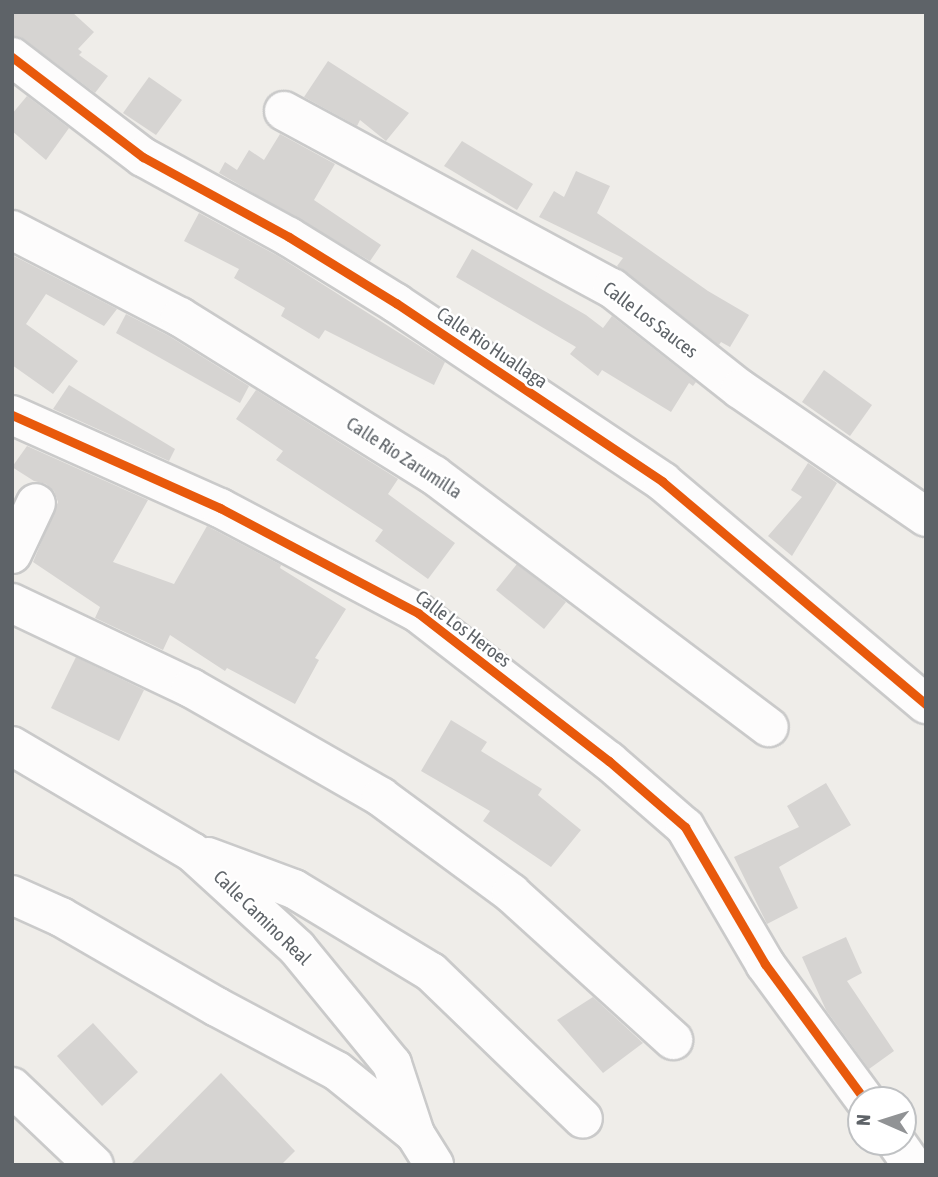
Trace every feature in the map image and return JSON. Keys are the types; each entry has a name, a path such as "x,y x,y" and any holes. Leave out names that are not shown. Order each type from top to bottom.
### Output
{"street":[{"name":"Calle Rio Huallaga","path":"12,57 143,157 289,237 396,303 663,482 926,704"},
{"name":"Calle Los Sauces","path":"284,111 612,288 740,389 926,517"},
{"name":"Calle Rio Zarumilla","path":"12,230 180,317 434,475 769,727"},
{"name":"Calle Los Heroes","path":"12,415 220,508 418,613 609,761 685,827 765,964 855,1086"},
{"path":"12,554 36,503"},
{"path":"12,603 191,688 381,797 510,893 673,1040"},
{"name":"Calle Camino Real","path":"12,746 192,852 297,948 392,1064 425,1150"},
{"path":"192,852 294,889 431,972 583,1119"},
{"path":"12,895 61,917 217,1007 337,1070 425,1150"},
{"path":"12,1087 94,1165"}],"building":[{"path":"12,12 72,12 94,32 78,49 82,52 79,55 108,76 95,93 25,40 12,36"},
{"path":"328,61 409,113 386,141 360,120 357,126 304,97"},
{"path":"149,77 182,100 156,135 123,113"},
{"path":"27,96 69,128 46,160 12,131 12,114"},
{"path":"280,134 335,164 314,200 381,245 370,261 219,173 225,162 237,170 249,150 264,160"},
{"path":"462,141 533,184 517,210 444,166"},
{"path":"576,171 610,186 597,213 708,291 749,315 730,347 721,342 719,345 617,266 623,258 539,217 554,191 564,197"},
{"path":"199,213 278,256 445,362 434,385 325,330 319,339 281,316 285,308 234,278 239,269 184,241"},
{"path":"472,249 586,315 603,328 612,316 696,382 693,386 689,383 671,412 602,370 598,376 570,354 576,347 456,277"},
{"path":"12,255 117,309 104,326 46,294 26,324 78,361 53,394 12,365"},
{"path":"126,314 169,336 249,386 240,403 116,333"},
{"path":"824,370 872,405 850,436 802,402"},
{"path":"69,385 175,449 169,461 53,409"},
{"path":"256,390 398,479 388,494 455,543 428,579 375,541 383,530 276,460 283,451 236,419"},
{"path":"27,446 148,500 113,562 174,584 207,526 281,565 280,568 346,609 315,658 319,660 295,704 227,668 225,671 170,635 163,650 95,618 100,607 33,562 58,502 54,491 46,484 34,481 12,467"},
{"path":"808,463 837,483 792,556 768,536 802,497 791,490"},
{"path":"517,564 566,602 544,629 496,590"},
{"path":"76,657 144,690 119,741 51,708"},
{"path":"451,720 487,742 481,751 542,789 538,795 581,830 551,867 483,821 490,811 421,771"},
{"path":"826,783 851,825 779,867 798,908 767,924 734,857 799,827 787,806"},
{"path":"846,937 862,973 847,981 894,1051 869,1069 826,1010 802,957"},
{"path":"593,997 643,1043 603,1073 557,1020"},
{"path":"93,1023 138,1072 102,1106 57,1056"},
{"path":"221,1073 295,1151 281,1165 130,1165"}],"cycle path":[{"path":"12,57 143,157 289,237 396,303 663,482 926,704"},
{"path":"12,415 220,508 418,613 609,761 685,827 765,964 855,1086"}]}
